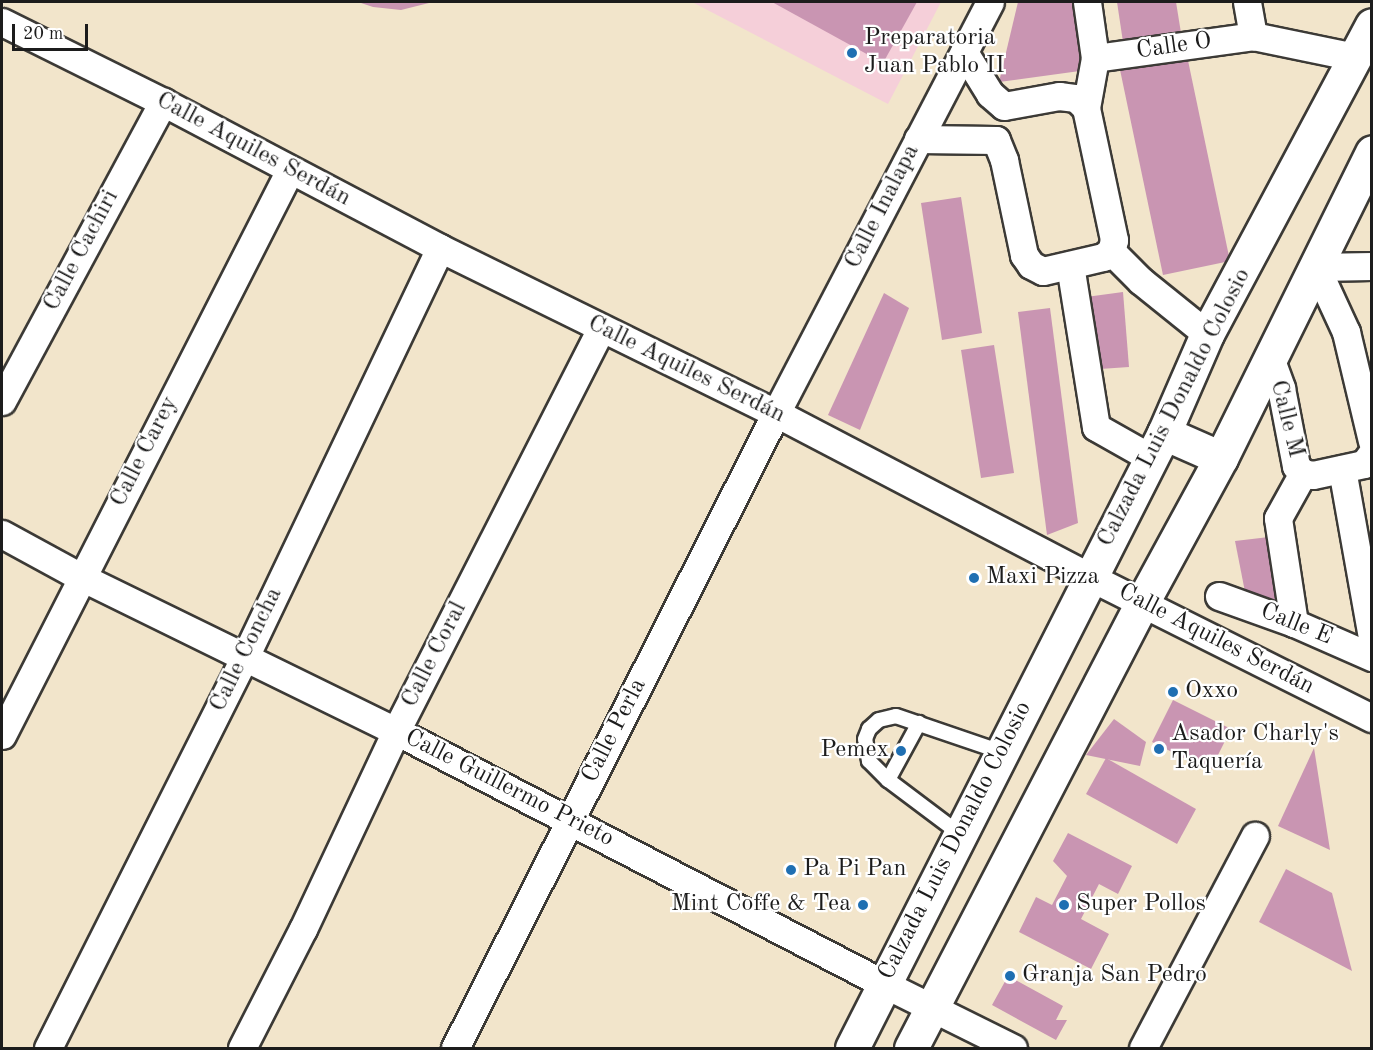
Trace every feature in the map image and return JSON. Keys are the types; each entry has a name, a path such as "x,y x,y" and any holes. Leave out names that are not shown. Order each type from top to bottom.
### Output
{"main road":[{"name":"Calzada Luis Donaldo Colosio","path":"852,1048 1157,445 1207,334 1363,59 1371,26"},
{"path":"911,1048 1143,601 1221,458 1367,170"},
{"path":"1157,445 1221,458"}],"street":[{"name":"Calle Inalapa","path":"776,413 990,2"},
{"path":"1004,106 996,140 1004,160 1024,255 1031,265 1043,271 1103,257 1111,251 1114,240 1086,108 1095,58 1087,2"},
{"path":"1247,2 1253,36"},
{"name":"Calle Aquiles Serdán","path":"3,28 163,102 440,248 776,413 1090,577 1143,601 1371,718"},
{"name":"Calle O","path":"1095,58 1253,36 1363,59"},
{"path":"964,52 990,94 1004,106"},
{"path":"1004,106 1059,96 1076,98 1086,108"},
{"name":"Calle Cachiri","path":"2,400 163,102"},
{"path":"918,139 996,140"},
{"name":"Calle Carey","path":"2,735 290,170"},
{"name":"Calle Concha","path":"48,1048 245,657 440,248"},
{"path":"1111,251 1141,280 1207,334"},
{"path":"1070,265 1096,427 1157,445"},
{"path":"1371,266 1316,267 1346,332 1371,441"},
{"name":"Calle Coral","path":"242,1048 303,929 396,730 601,329"},
{"name":"Calle M","path":"1271,360 1281,388 1296,466 1303,473 1313,475 1364,464 1371,455"},
{"name":"Calle Perla","path":"455,1048 776,413"},
{"path":"1342,469 1371,638"},
{"path":"1294,623 1278,518 1303,473"},
{"name":"Calle Guillermo Prieto","path":"2,534 81,577 396,730 884,984 1013,1048"},
{"name":"Calle E","path":"1219,596 1294,623 1371,657"},
{"path":"1143,1048 1255,837"}],"lane":[{"path":"960,834 888,780 869,761 865,739 869,729 879,720 896,716 1002,752"},
{"path":"888,780 919,723"}],"shaded area":[{"name":"Preparatoria Juan Pablo II","path":"692,2 941,2 888,104"}],"building":[{"path":"358,2 433,2 401,10 373,7"},
{"path":"772,2 917,2 883,63"},
{"path":"1018,2 1084,2 1087,70 999,82"},
{"path":"1117,2 1176,2 1181,33 1123,42"},
{"path":"1186,51 1230,261 1163,275 1119,65"},
{"path":"961,197 982,333 942,340 921,203"},
{"path":"1123,292 1129,367 1100,369 1086,297"},
{"path":"884,293 909,308 860,430 828,415"},
{"path":"1050,308 1078,523 1047,535 1018,312"},
{"path":"994,345 1014,473 981,478 961,350"},
{"path":"1269,537 1278,606 1247,602 1235,541"},
{"path":"1173,700 1231,729 1210,771 1152,742"},
{"path":"1114,719 1146,742 1140,766 1086,755"},
{"path":"1314,748 1330,850 1278,826"},
{"path":"1106,758 1196,809 1177,844 1086,794"},
{"path":"1068,833 1132,866 1118,894 1099,884 1081,919 1109,934 1091,969 1019,932 1036,897 1052,905 1067,876 1053,861"},
{"path":"1286,869 1332,893 1352,971 1259,922"},
{"path":"1008,976 1063,1006 1056,1020 1067,1020 1056,1040 992,1005"}],"place":[{"name":"Preparatoria Juan Pablo II","path":"852,53"},
{"name":"Maxi Pizza","path":"974,578"},
{"name":"Oxxo","path":"1173,692"},
{"name":"Asador Charly's Taquería","path":"1159,749"},
{"name":"Pemex","path":"901,751"},
{"name":"Pa Pi Pan","path":"791,870"},
{"name":"Mint Coffe & Tea","path":"863,905"},
{"name":"Super Pollos","path":"1064,905"},
{"name":"Granja San Pedro","path":"1010,976"}]}
